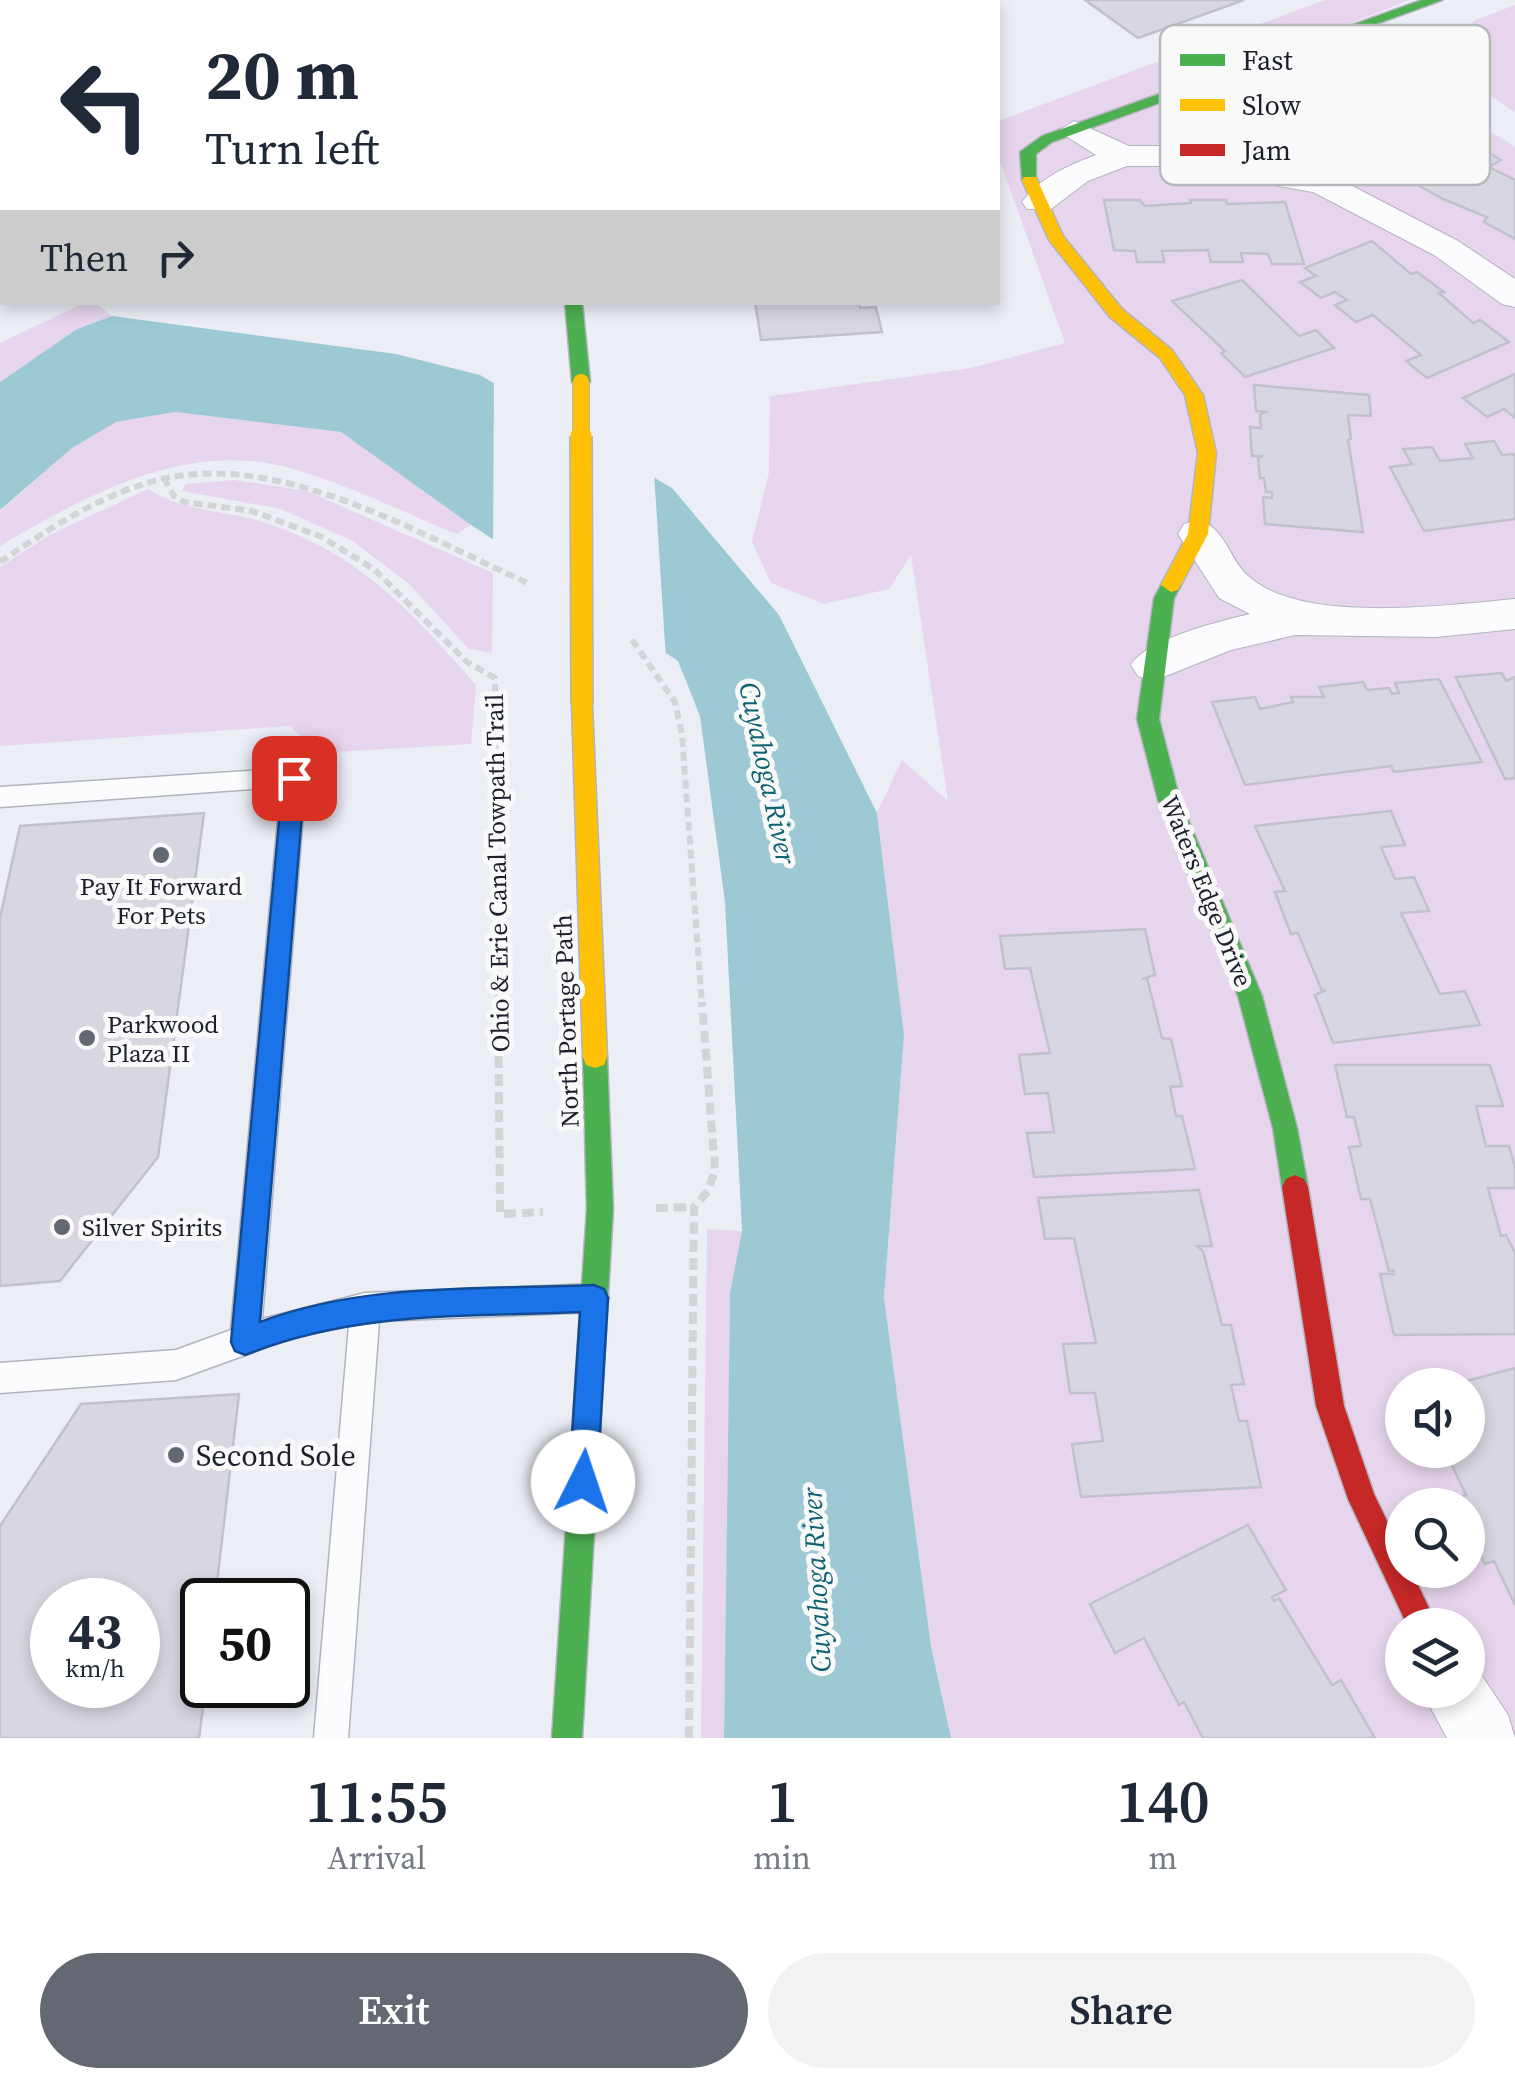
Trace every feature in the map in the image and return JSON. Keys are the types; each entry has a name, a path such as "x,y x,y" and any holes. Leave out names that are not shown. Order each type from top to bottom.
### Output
{"street":[{"path":"1366,25 1435,0"},
{"path":"1074,131 1160,100"},
{"path":"1074,131 1123,156"},
{"name":"Waters Edge Drive","path":"1074,131 1028,152 1029,179 1055,237 1081,274 1116,312 1166,354 1194,395 1207,453 1198,534 1164,598 1148,719 1169,800 1250,996 1285,1128 1330,1406 1362,1499 1414,1608"},
{"path":"1039,202 1076,174 1123,156 1160,156"},
{"path":"1325,185 1446,248 1515,296"},
{"name":"North Portage Path","path":"567,1738 600,1210 582,704 580,382 573,305"},
{"path":"1198,534 1234,587 1295,619"},
{"path":"1153,665 1221,637 1295,619 1436,621 1515,614"},
{"path":"1465,1708 1484,1738"}],"lane":[{"path":"0,798 294,778 245,1342"},
{"path":"0,1378 176,1365 292,1323 365,1307 594,1298"},
{"path":"331,1738 365,1307"}],"path":[{"path":"0,562 72,516 164,478 225,472 300,482 486,563"},
{"name":"Ohio & Erie Canal Towpath Trail","path":"164,478 184,502 252,511 322,537 375,570 467,662 495,678 500,1214 694,1207"},
{"path":"675,702 682,734 716,1170 708,1190 694,1207 688,1738"}],"shaded area":[{"path":"1325,0 1410,0 1345,25 1257,25"},
{"path":"1515,5 1515,112 1490,94 1490,25 1472,25 1473,21"},
{"path":"1160,61 1160,185 1490,185 1490,131 1515,147 1515,1738 951,1738 931,1646 884,1298 904,1035 877,813 902,760 948,801 911,555 889,589 824,604 771,583 752,542 769,472 770,396 971,368 1065,343 1000,162 1000,120"},
{"path":"80,305 98,305 112,316 77,329 0,382 0,343"},
{"path":"175,412 341,432 471,525 456,534 314,475 254,461 215,461 177,466 103,491 0,546 0,511 72,448 115,422"},
{"path":"234,480 307,491 493,573 492,653 469,649 409,584 353,541 281,509 182,491 186,484"},
{"path":"148,489 176,502 266,523 299,536 329,551 382,588 476,685 471,744 318,753 290,726 0,746 0,567 49,535"},
{"path":"707,1229 742,1231 730,1292 724,1738 701,1738"}],"water":[{"name":"Cuyahoga River","path":"112,316 396,354 480,375 672,488 779,615 877,813 904,1035 884,1298 931,1646 951,1738 724,1738 730,1292 742,1231 725,902 700,716 678,661 471,525 341,432 175,412 116,422 72,448 0,510 0,382 77,329"}],"pier":[{"path":"494,377 654,472 666,660 493,546"}],"building":[{"path":"1085,0 1244,0 1174,25 1160,25 1160,30 1138,38"},
{"path":"1490,154 1501,160 1490,166"},
{"path":"1490,168 1515,180 1515,239 1484,222 1487,217 1418,185 1490,185"},
{"path":"1104,200 1140,200 1145,206 1191,203 1190,200 1226,200 1227,204 1285,202 1304,264 1272,264 1268,254 1241,253 1243,262 1211,262 1208,250 1162,251 1164,262 1137,262 1135,251 1114,250"},
{"path":"1372,241 1411,274 1417,272 1444,292 1439,293 1473,323 1480,320 1509,342 1427,378 1406,361 1421,355 1373,315 1356,322 1335,305 1347,300 1335,292 1321,298 1300,282 1316,276 1305,268"},
{"path":"1242,280 1299,336 1316,330 1334,348 1245,377 1221,353 1225,351 1172,301"},
{"path":"755,305 876,307 882,332 761,340"},
{"path":"1515,374 1515,418 1504,409 1487,417 1463,398"},
{"path":"1254,385 1369,395 1371,416 1348,415 1348,440 1363,532 1265,524 1263,497 1272,498 1272,492 1266,492 1264,478 1260,478 1258,458 1263,456 1252,456 1250,427 1261,428 1260,415 1266,412 1256,411"},
{"path":"1494,441 1502,455 1515,454 1515,519 1424,531 1390,467 1412,464 1403,449 1432,447 1440,461 1473,458 1465,444"},
{"path":"1502,673 1506,681 1515,677 1515,778 1505,779 1456,677"},
{"path":"1439,679 1482,762 1394,772 1391,766 1245,785 1212,702 1255,697 1260,709 1293,702 1291,697 1324,697 1319,687 1363,682 1367,690 1389,688 1392,694 1399,693 1395,683"},
{"path":"1391,811 1405,845 1381,847 1395,879 1414,877 1429,911 1401,913 1440,994 1465,991 1480,1025 1333,1043 1315,995 1326,990 1322,991 1298,933 1291,934 1275,892 1285,891 1255,826"},
{"name":"Parkwood Plaza II","path":"204,813 158,1157 60,1281 0,1286 0,918 20,826"},
{"path":"1145,929 1155,975 1142,979 1147,978 1162,1038 1171,1039 1182,1086 1170,1087 1176,1116 1182,1116 1195,1169 1034,1177 1027,1133 1054,1132 1048,1093 1025,1094 1019,1055 1050,1053 1030,968 1005,969 1000,936"},
{"path":"1335,1065 1490,1065 1503,1106 1476,1106 1486,1146 1509,1146 1515,1167 1515,1188 1488,1188 1501,1236 1506,1235 1515,1253 1515,1334 1394,1335 1380,1274 1394,1274 1394,1270 1389,1271 1370,1199 1361,1199 1349,1147 1361,1146 1354,1117 1347,1117"},
{"path":"1199,1190 1212,1246 1197,1246 1203,1251 1222,1325 1231,1325 1244,1384 1231,1385 1239,1421 1247,1421 1261,1487 1081,1497 1072,1444 1103,1441 1095,1393 1070,1393 1063,1344 1096,1343 1074,1238 1045,1239 1038,1198"},
{"path":"1515,1368 1515,1605 1494,1561 1485,1564 1485,1488 1463,1488 1453,1468 1485,1468 1485,1376"},
{"path":"239,1394 218,1578 180,1578 180,1708 203,1708 199,1738 0,1738 0,1526 81,1404"},
{"path":"1248,1525 1286,1590 1272,1597 1274,1601 1279,1598 1332,1685 1341,1680 1375,1738 1203,1738 1184,1702 1179,1705 1144,1638 1115,1653 1090,1604"}],"traffic: fast":[{"path":"1365,25 1435,0"},
{"path":"1030,180 1028,152 1047,139 1160,99"},
{"path":"573,305 581,382"},
{"path":"1171,585 1164,598 1148,719 1169,800 1250,996 1285,1128 1295,1187"},
{"path":"567,1738 600,1209 595,1057"}],"traffic: slow":[{"path":"1030,180 1055,237 1116,313 1166,354 1194,395 1207,453 1198,534 1171,585"},
{"path":"581,382 582,704"},
{"path":"582,704 595,1057"}],"traffic: jam":[{"path":"1295,1187 1330,1406 1362,1499 1414,1608"}],"place":[{"name":"Pay It Forward For Pets","path":"161,855"},
{"name":"Parkwood Plaza II","path":"87,1038"},
{"name":"Silver Spirits","path":"62,1227"},
{"name":"Second Sole","path":"176,1455"}],"route":[{"path":"294,778 245,1342 292,1323 365,1307 594,1298 583,1482"}]}
